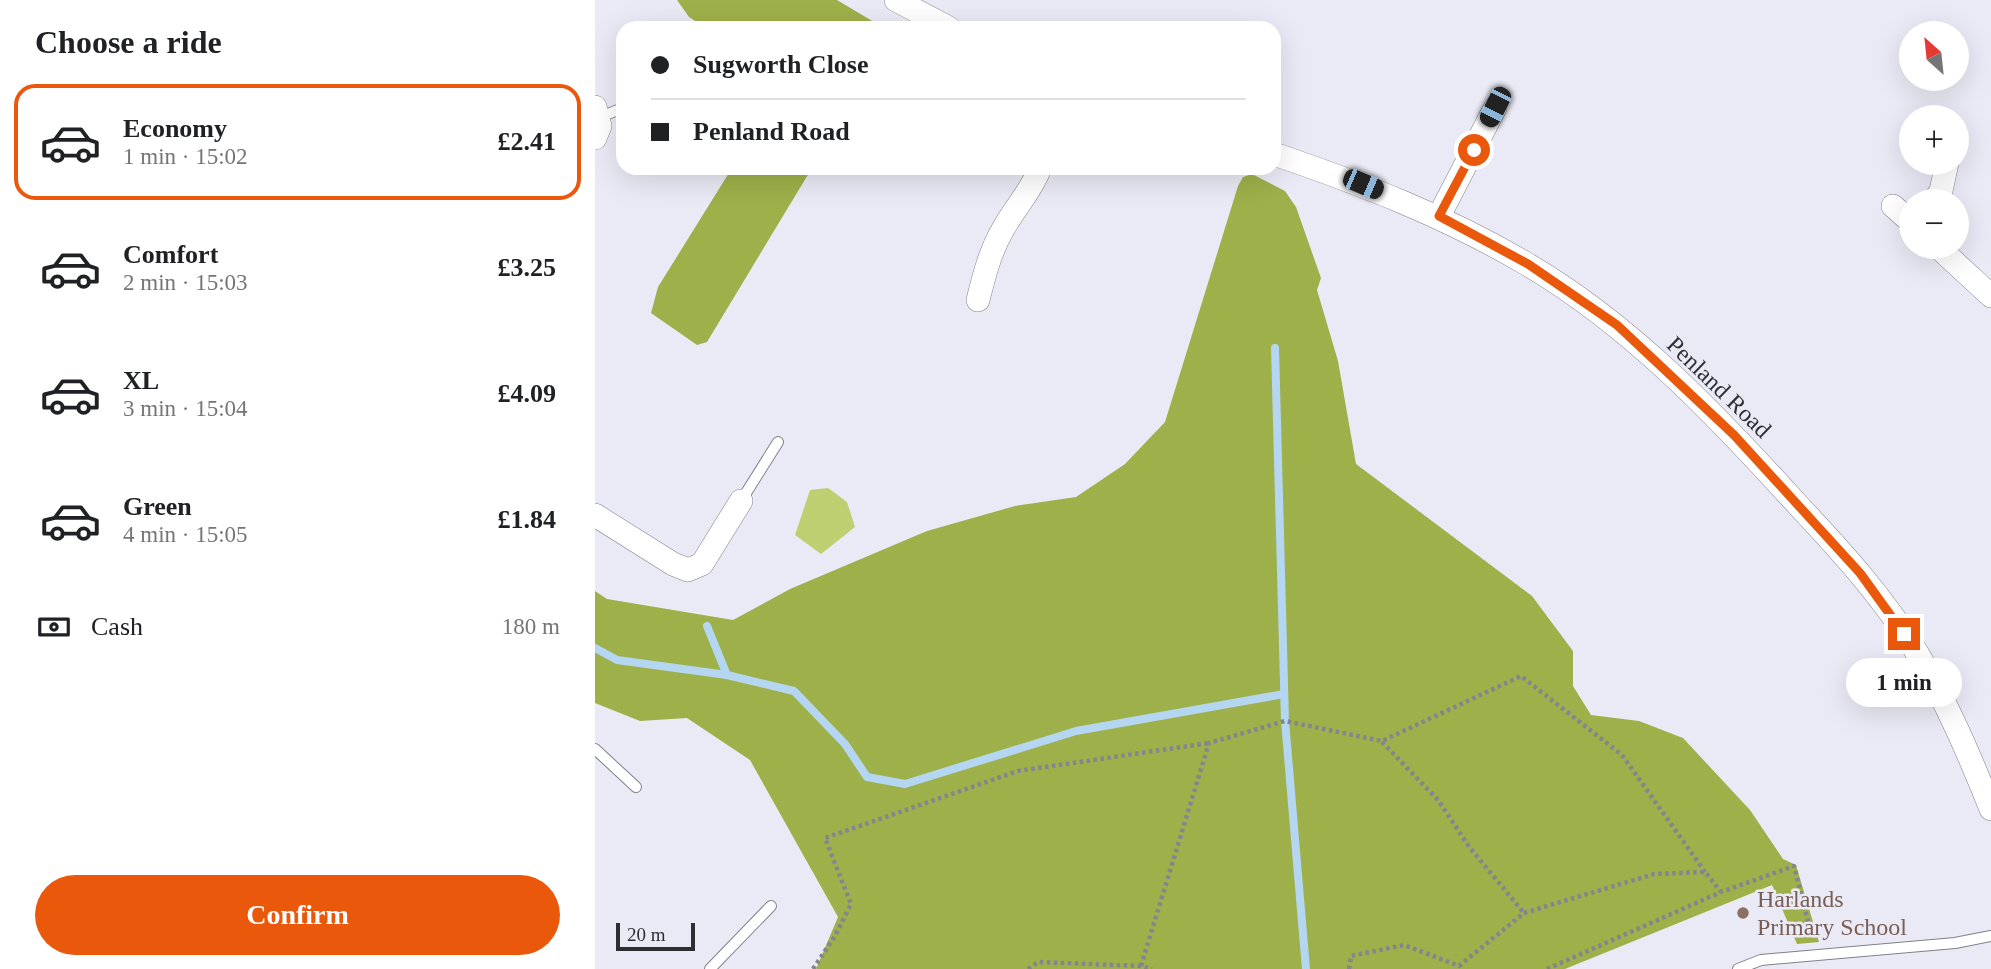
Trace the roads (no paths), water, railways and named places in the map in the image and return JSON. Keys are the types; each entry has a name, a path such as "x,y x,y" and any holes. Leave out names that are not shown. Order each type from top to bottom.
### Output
{"street":[{"path":"896,0 936,21"},
{"path":"1439,216 1495,107"},
{"name":"Penland Road","path":"1281,156 1363,184 1439,216 1528,264 1617,325 1734,435 1860,573 1919,654 1959,732 1991,809"},
{"path":"978,300 987,264 1002,231 1033,187 1037,175"},
{"path":"1893,206 1899,211"},
{"path":"1951,259 1991,296"},
{"path":"595,515 673,564 688,570 702,564 741,501"}],"lane":[{"path":"597,121 616,112"},
{"path":"741,501 778,442"},
{"path":"595,749 636,787"},
{"path":"710,969 771,906"},
{"path":"1738,969 1761,960 1955,943 1991,936"}],"waterway":[{"path":"1275,348 1285,721 1306,969"},
{"path":"707,626 727,675"},
{"path":"595,648 617,660 727,675 794,691 845,744 867,777 905,784 1076,731 1284,694"}],"place":[{"name":"Harlands Primary School","path":"1743,913"}]}
